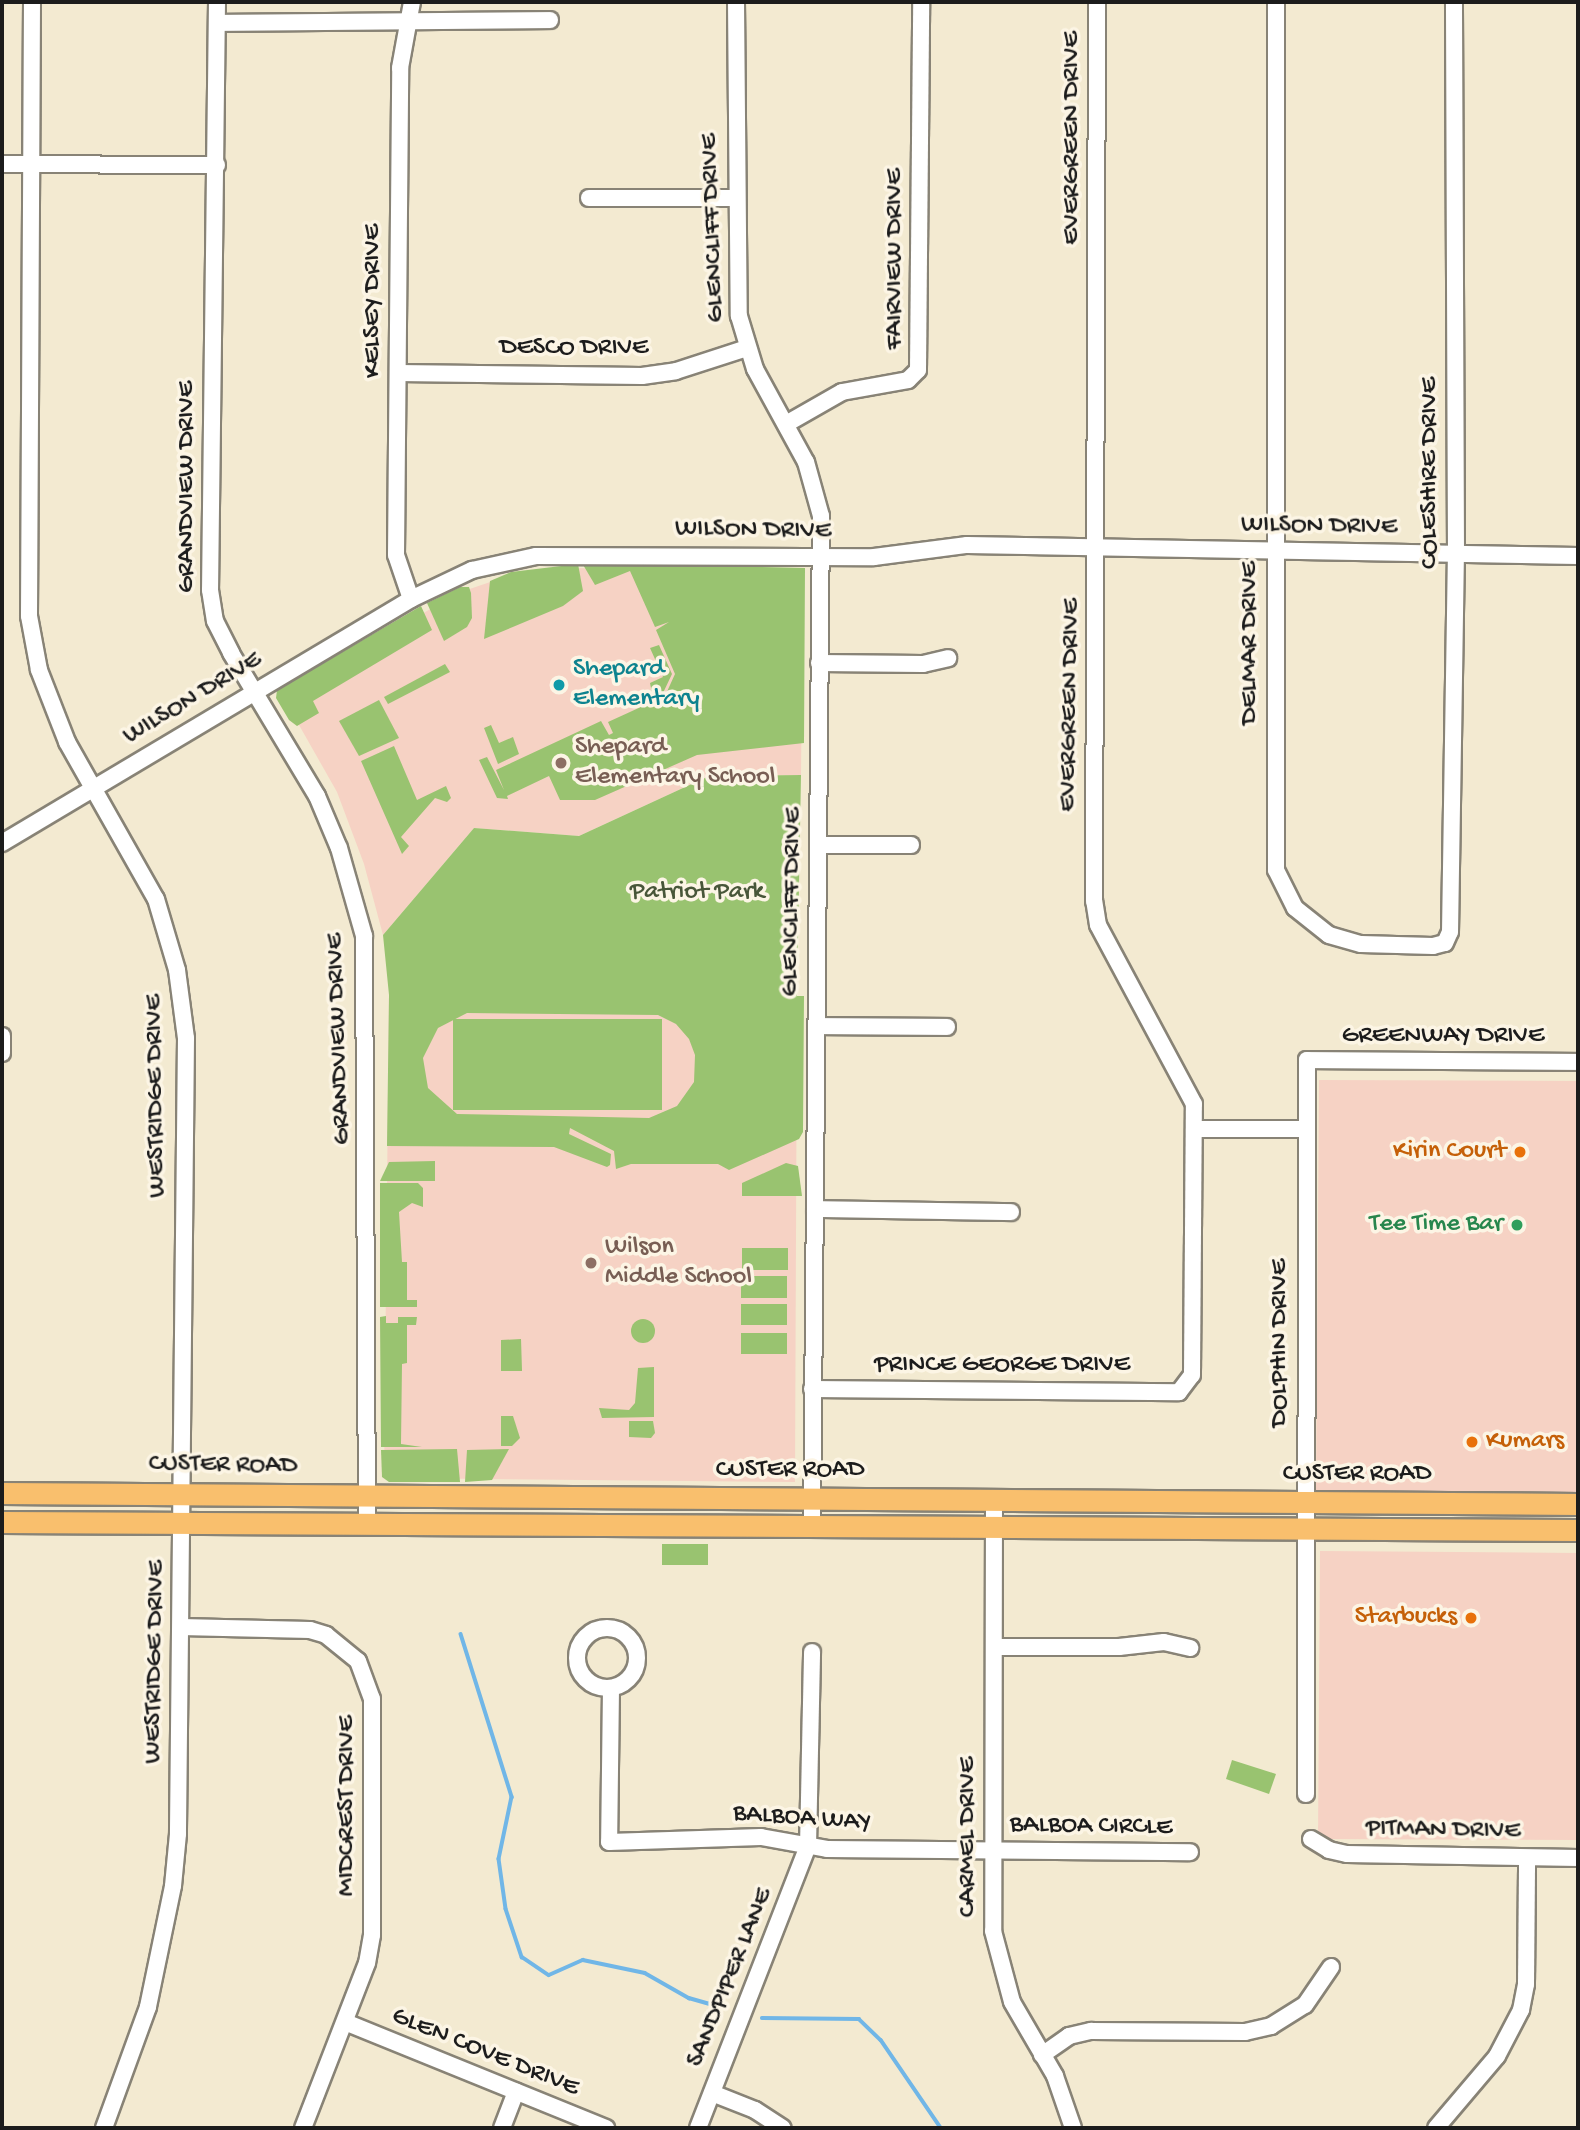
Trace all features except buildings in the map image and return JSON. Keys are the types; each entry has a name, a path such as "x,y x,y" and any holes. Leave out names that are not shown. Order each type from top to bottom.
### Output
{"main road":[{"name":"CUSTER ROAD","path":"2,1493 1578,1504"},
{"path":"1507,1504 1507,1530"},
{"name":"CUSTER ROAD","path":"2,1522 1578,1530"}],"street":[{"name":"WESTRIDGE DRIVE","path":"32,2 29,616 50,703 67,742 95,787 156,899 182,1003 182,1521 173,1886 148,2007 104,2128"},
{"name":"GRANDVIEW DRIVE","path":"217,2 209,590 215,621 317,796 340,848 364,936 367,1523"},
{"name":"KELSEY DRIVE","path":"411,599 396,555 400,68 412,2"},
{"name":"GLENCLIFF DRIVE","path":"736,2 737,294 747,348 816,488 821,556 812,1527"},
{"name":"FAIRVIEW DRIVE","path":"786,424 842,392 908,380 918,370 921,2"},
{"name":"EVERGREEN DRIVE","path":"1097,2 1095,914 1188,1089 1197,1129 1189,1384"},
{"name":"DELMAR DRIVE","path":"1276,2 1274,854 1281,885 1304,918 1345,941 1445,943"},
{"name":"COLESHIRE DRIVE","path":"1445,943 1450,932 1456,555 1454,2"},
{"path":"216,23 550,20"},
{"path":"2,164 216,165"},
{"path":"589,198 735,198"},
{"name":"DESCO DRIVE","path":"398,373 642,376 677,371 747,348"},
{"name":"WILSON DRIVE","path":"2,843 253,690 411,599 472,570 536,556 874,557 967,545 1578,556"},
{"path":"819,663 923,664 948,658"},
{"path":"817,845 911,845"},
{"path":"816,1026 947,1027"},
{"path":"2,1036 2,1053"},
{"name":"GREENWAY DRIVE","path":"1307,1060 1578,1062"},
{"name":"DOLPHIN DRIVE","path":"1306,1794 1307,1060"},
{"path":"1197,1129 1307,1129"},
{"path":"814,1209 1012,1212"},
{"name":"PRINCE GEORGE DRIVE","path":"812,1389 1179,1392 1189,1384"},
{"name":"CARMEL DRIVE","path":"994,1501 990,1893 999,1964 1012,2002 1068,2105 1073,2128"},
{"name":"MIDCREST DRIVE","path":"180,1627 310,1630 347,1648 366,1675 372,1699 372,1935 367,1963 303,2128"},
{"path":"994,1647 1106,1647 1164,1642 1190,1648"},
{"path":"808,1846 812,1652"},
{"name":"BALBOA WAY","path":"611,1688 609,1842 761,1837 808,1846 992,1851"},
{"name":"PITMAN DRIVE","path":"1311,1839 1329,1850 1347,1854 1578,1858"},
{"name":"SANDPIPER LANE","path":"698,2128 808,1846"},
{"name":"BALBOA CIRCLE","path":"992,1851 1190,1852"},
{"path":"1436,2128 1497,2056 1521,2010 1525,1984 1527,1858"},
{"path":"1042,2055 1069,2036 1091,2031 1245,2032 1271,2026 1305,2005 1331,1967"},
{"name":"GLEN COVE DRIVE","path":"345,2022 606,2128"},
{"path":"502,2128 516,2092"},
{"path":"712,2093 755,2110 783,2128"}],"shaded area":[{"name":"Shepard Elementary School","path":"564,568 803,570 801,775 709,776 579,836 474,828 383,935 364,864 337,792 282,695 458,593 514,574"},
{"name":"Wilson Middle School","path":"389,995 797,996 795,1482 384,1478"},
{"path":"1319,1080 1578,1081 1578,1493 1316,1491"},
{"path":"1320,1551 1578,1553 1578,1840 1318,1839"}],"green space":[{"path":"582,563 805,568 804,743 697,755 595,800 560,800 549,776 507,796 508,799 497,798 479,760 487,757 504,790 496,770 601,721 609,735 613,733 608,722 665,696 675,674 656,630 669,622 655,627 630,571 595,585"},
{"path":"578,564 583,591 563,606 484,639 490,581 511,572"},
{"path":"460,587 469,587 472,618 467,627 444,641 427,603"},
{"path":"421,606 432,630 313,701 319,713 297,726 289,720 276,698 277,690"},
{"path":"659,645 672,674 663,693 653,698 650,683 663,677 650,648"},
{"path":"445,664 450,672 388,704 384,697"},
{"path":"379,700 399,738 359,756 339,721"},
{"path":"491,725 499,743 513,737 519,754 498,764 484,728"},
{"path":"394,746 417,800 446,786 451,798 447,802 435,798 401,837 409,846 402,854 361,761"},
{"name":"Patriot Park","path":"801,775 797,996 804,996 803,1132 799,1139 729,1170 718,1164 631,1164 616,1169 614,1151 570,1128 569,1134 611,1154 610,1165 607,1167 554,1147 387,1146 389,995 383,935 474,828 579,836 709,776","holes":["467,1013 658,1015 676,1024 689,1039 695,1055 694,1082 677,1106 649,1118 457,1114 428,1088 423,1058 438,1028"]},
{"path":"453,1019 662,1019 662,1110 453,1110"},
{"path":"435,1161 435,1181 380,1181 389,1162"},
{"path":"786,1163 798,1166 802,1196 742,1196 742,1183"},
{"path":"380,1183 418,1183 423,1188 423,1207 412,1203 399,1212 402,1262 407,1262 407,1300 417,1300 417,1307 380,1307"},
{"path":"742,1248 788,1248 788,1270 742,1270"},
{"path":"741,1276 787,1276 787,1298 741,1298"},
{"path":"741,1304 787,1304 787,1325 741,1325"},
{"path":"386,1316 386,1323 398,1323 398,1317 417,1317 416,1325 407,1325 407,1363 402,1364 401,1444 422,1447 381,1447 380,1317"},
{"path":"643,1319 651,1323 655,1331 651,1339 643,1343 635,1339 631,1331 635,1323"},
{"path":"741,1333 787,1333 787,1354 741,1354"},
{"path":"521,1339 522,1371 501,1371 501,1340"},
{"path":"654,1367 654,1417 602,1418 599,1408 629,1410 635,1403 638,1368"},
{"path":"501,1416 513,1416 520,1438 512,1446 501,1446"},
{"path":"629,1421 653,1421 655,1433 651,1438 629,1437"},
{"path":"457,1449 460,1482 389,1482 382,1477 381,1450"},
{"path":"509,1449 492,1480 465,1482 467,1450"},
{"path":"662,1544 708,1544 708,1565 662,1565"},
{"path":"1232,1760 1276,1774 1269,1794 1226,1779"}],"waterway":[{"path":"461,1634 512,1797 499,1859 506,1909 522,1957 549,1975 583,1960 645,1973 689,1998 723,2008"},
{"path":"762,2018 859,2019 881,2040 941,2128"}],"place":[{"name":"Shepard Elementary","path":"559,685"},
{"name":"Shepard Elementary School","path":"561,763"},
{"name":"Kirin Court","path":"1520,1152"},
{"name":"Tee Time Bar","path":"1517,1225"},
{"name":"Wilson Middle School","path":"591,1263"},
{"name":"Kumars","path":"1472,1442"},
{"name":"Starbucks","path":"1471,1618"}]}
